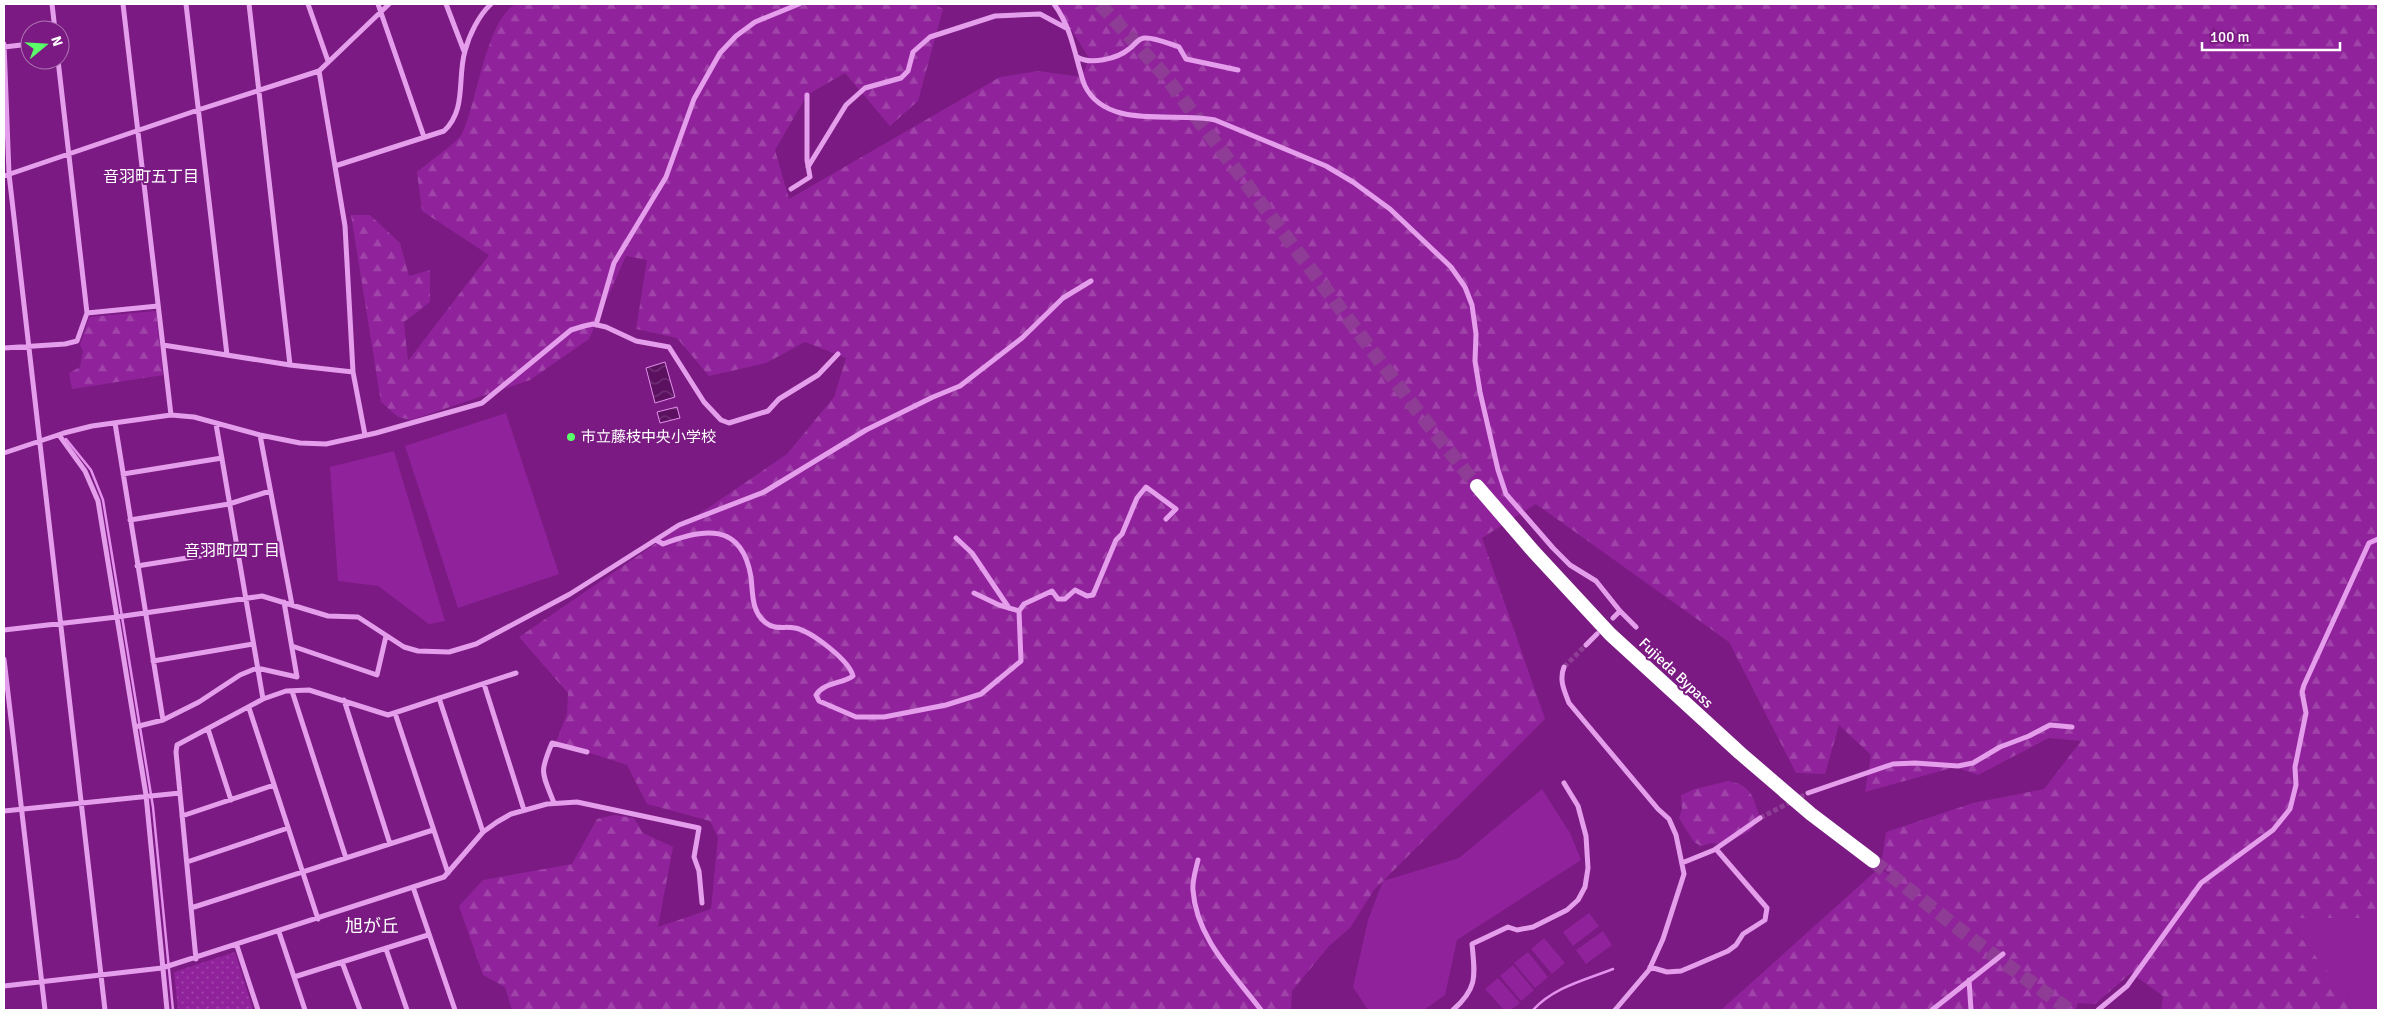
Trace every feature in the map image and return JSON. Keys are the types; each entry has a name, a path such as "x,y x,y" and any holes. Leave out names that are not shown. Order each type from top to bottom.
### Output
{"highway":[{"name":"Fujieda Bypass","path":"1477,486 1534,552 1610,634 1740,754 1810,814 1873,861"}],"street":[{"path":"52,4 54,20"},
{"path":"123,4 171,415"},
{"path":"186,4 227,355"},
{"path":"249,4 290,366"},
{"path":"308,4 328,61"},
{"path":"378,4 424,137"},
{"path":"6,175 318,71 389,4"},
{"path":"446,4 464,51"},
{"path":"335,166 444,131 453,123 459,106 464,51 476,25 491,4"},
{"path":"596,325 614,263 666,177 694,98 720,53 736,36 755,22 798,4"},
{"path":"1054,4 1069,29 1085,86 1099,103 1137,117 1200,116 1215,120 1326,166 1353,182 1390,209 1451,267 1465,287 1472,305 1476,334 1475,360 1480,392 1498,470 1506,494 1553,548 1570,565 1596,581 1620,611 1636,626"},
{"path":"808,167 846,106 865,88 901,78 908,71 913,52 930,37 995,16 1040,14 1069,29"},
{"path":"1077,57 1085,62 1098,61 1128,50 1138,39 1146,38 1179,47 1186,59 1238,70"},
{"path":"20,45 4,46 6,175 41,442 105,1010"},
{"path":"4,348 65,344 77,340 87,313 59,70"},
{"path":"318,71 345,226 353,372 365,435"},
{"path":"791,189 810,177 808,167 807,95"},
{"path":"4,630 117,617 262,596 328,616 364,619 404,647 430,653 449,652 476,644 570,594 693,519 764,492 866,430 960,386 1022,338 1063,298 1091,281"},
{"path":"87,313 158,306"},
{"path":"4,453 92,426 171,415 194,417 260,435 300,443 326,444 482,403 571,330 596,325 620,332 636,341 669,347 704,402 721,420 729,423 768,411 779,399 818,375 838,354"},
{"path":"163,345 290,366 353,372"},
{"path":"115,423 144,612 163,720"},
{"path":"216,424 263,699"},
{"path":"59,435 85,471 95,491 146,795 167,1010"},
{"path":"260,435 292,605"},
{"path":"123,474 222,458"},
{"path":"656,540 663,544 700,532 714,532 728,537 737,545 748,565 753,604 766,623 775,628 796,628 809,634 832,649 851,670 852,676 849,678 824,687 816,695 819,701 856,717 884,717 946,705 981,694 1021,661 1019,611 1024,604 1052,591 1058,599 1065,599 1075,590 1087,596 1093,595 1116,540 1122,534 1129,513 1146,487 1176,509 1166,519"},
{"path":"130,520 229,504 270,491"},
{"path":"956,538 972,553 1009,608"},
{"path":"2098,1010 2127,986 2201,883 2273,830 2290,809 2296,785 2295,767 2306,713 2302,692 2304,684 2369,543 2378,539"},
{"path":"137,566 237,550"},
{"path":"974,593 1019,611"},
{"path":"136,727 163,720 199,702 240,675 257,668 297,676 284,602"},
{"path":"1613,618 1620,611"},
{"path":"1586,645 1597,634"},
{"path":"292,646 376,675 386,636"},
{"path":"152,661 253,644"},
{"path":"4,659 45,1010"},
{"path":"1564,666 1561,674 1562,685 1569,702 1658,809 1669,819 1676,835 1684,874 1663,938 1650,967 1615,1010"},
{"path":"196,959 177,745 263,699 292,691 309,690 388,715 516,673"},
{"path":"484,684 524,810"},
{"path":"292,691 346,858"},
{"path":"440,698 483,832"},
{"path":"344,700 390,844"},
{"path":"249,708 318,919"},
{"path":"395,713 448,873"},
{"path":"1808,793 1893,764 1915,763 1958,766 1973,763 2000,748 2050,725 2072,727"},
{"path":"208,729 231,800"},
{"path":"554,803 542,766 552,744 587,752"},
{"path":"1453,1010 1468,998 1472,985 1474,970 1472,944 1508,928 1517,930 1533,928 1567,910 1578,900 1585,887 1588,868 1586,836 1578,806 1564,784"},
{"path":"182,816 274,785"},
{"path":"4,810 180,793"},
{"path":"4,986 162,968 237,946 444,877 483,832 497,822 524,810 554,803 577,802 699,828 694,857 699,871 702,904"},
{"path":"1682,863 1716,849 1760,818"},
{"path":"186,862 288,828"},
{"path":"191,908 433,830"},
{"path":"1650,967 1666,972 1681,971 1728,950 1736,945 1743,934 1765,920 1767,908 1716,849"},
{"path":"1198,860 1192,889 1200,925 1210,942 1261,1010"},
{"path":"413,887 455,1010"},
{"path":"279,932 305,1010"},
{"path":"294,977 428,935"},
{"path":"237,946 258,1010"},
{"path":"386,949 407,1010"},
{"path":"1932,1010 2002,954"},
{"path":"342,962 360,1010"},
{"path":"1969,980 1971,1010"}],"green space":[{"path":"516,4 934,4 943,9 918,101 890,126 845,73 807,95 775,150 789,199 1000,77 1038,71 1082,77 1089,58 1055,4 2378,4 2378,918 2292,918 2297,933 2348,996 2350,1010 2161,1010 2163,996 2131,973 2095,1004 2078,1003 2075,1010 1721,1010 1879,868 1906,886 1881,867 1886,832 1973,803 2044,789 2081,741 2049,738 1978,775 1955,767 1865,792 1871,755 1839,725 1825,774 1796,773 1729,642 1536,504 1482,538 1545,719 1374,890 1350,928 1329,946 1292,991 1291,1010 512,1010 505,987 483,975 459,906 483,880 572,864 597,819 614,815 634,818 643,833 673,847 658,927 711,909 718,837 710,821 647,804 627,765 556,742 567,714 568,693 519,637 787,454 834,397 846,358 805,342 766,363 709,376 677,338 636,329 647,260 626,256 589,339 530,380 411,420 398,417 381,402 351,215 370,215 400,243 409,276 430,270 430,302 404,322 408,361 489,255 422,211 417,172 462,134 483,63 497,26 506,13"},
{"path":"156,311 163,375 72,389 69,373 80,367 83,351 80,345 89,317"},
{"path":"506,413 559,574 458,608 405,446"},
{"path":"394,451 445,621 429,624 378,586 338,581 330,467"},
{"path":"1728,781 1747,789 1753,798 1760,818 1750,831 1722,845 1712,843 1701,846 1694,842 1679,818 1682,809 1681,795 1695,789"},
{"path":"1542,789 1570,833 1581,860 1457,940 1445,995 1424,1010 1368,1010 1353,987 1368,920 1383,881 1459,858"},
{"path":"1589,913 1599,926 1573,946 1563,932"},
{"path":"2292,918 2378,918 2378,1010 2350,1010 2348,996 2297,933"},
{"path":"1603,931 1612,945 1586,964 1576,950"},
{"path":"1544,938 1565,963 1552,974 1531,949"},
{"path":"235,952 253,1010 178,1010 174,972"},
{"path":"1528,952 1548,977 1535,988 1514,963"},
{"path":"1513,965 1534,990 1521,1001 1500,976"},
{"path":"1498,978 1520,1003 1511,1010 1504,1010 1485,989"}],"water":[{"path":"665,362 675,397 655,403 646,368"},
{"path":"677,407 680,418 660,423 657,412"}],"waterway":[{"path":"66,439 91,470 103,500 153,807 173,1010"},
{"path":"1533,1010 1550,995 1613,969"}],"tunnel":[{"path":"1100,4 1166,77 1416,409 1477,486"},
{"path":"1564,667 1586,645"},
{"path":"1760,818 1808,793"},
{"path":"1873,861 1973,940 2069,1010"}],"place":[{"name":"市立藤枝中央小学校","path":"571,437"}],"district":[{"name":"音羽町五丁目","path":"151,177"},
{"name":"音羽町四丁目","path":"232,551"},
{"name":"旭が丘","path":"372,926"}]}
